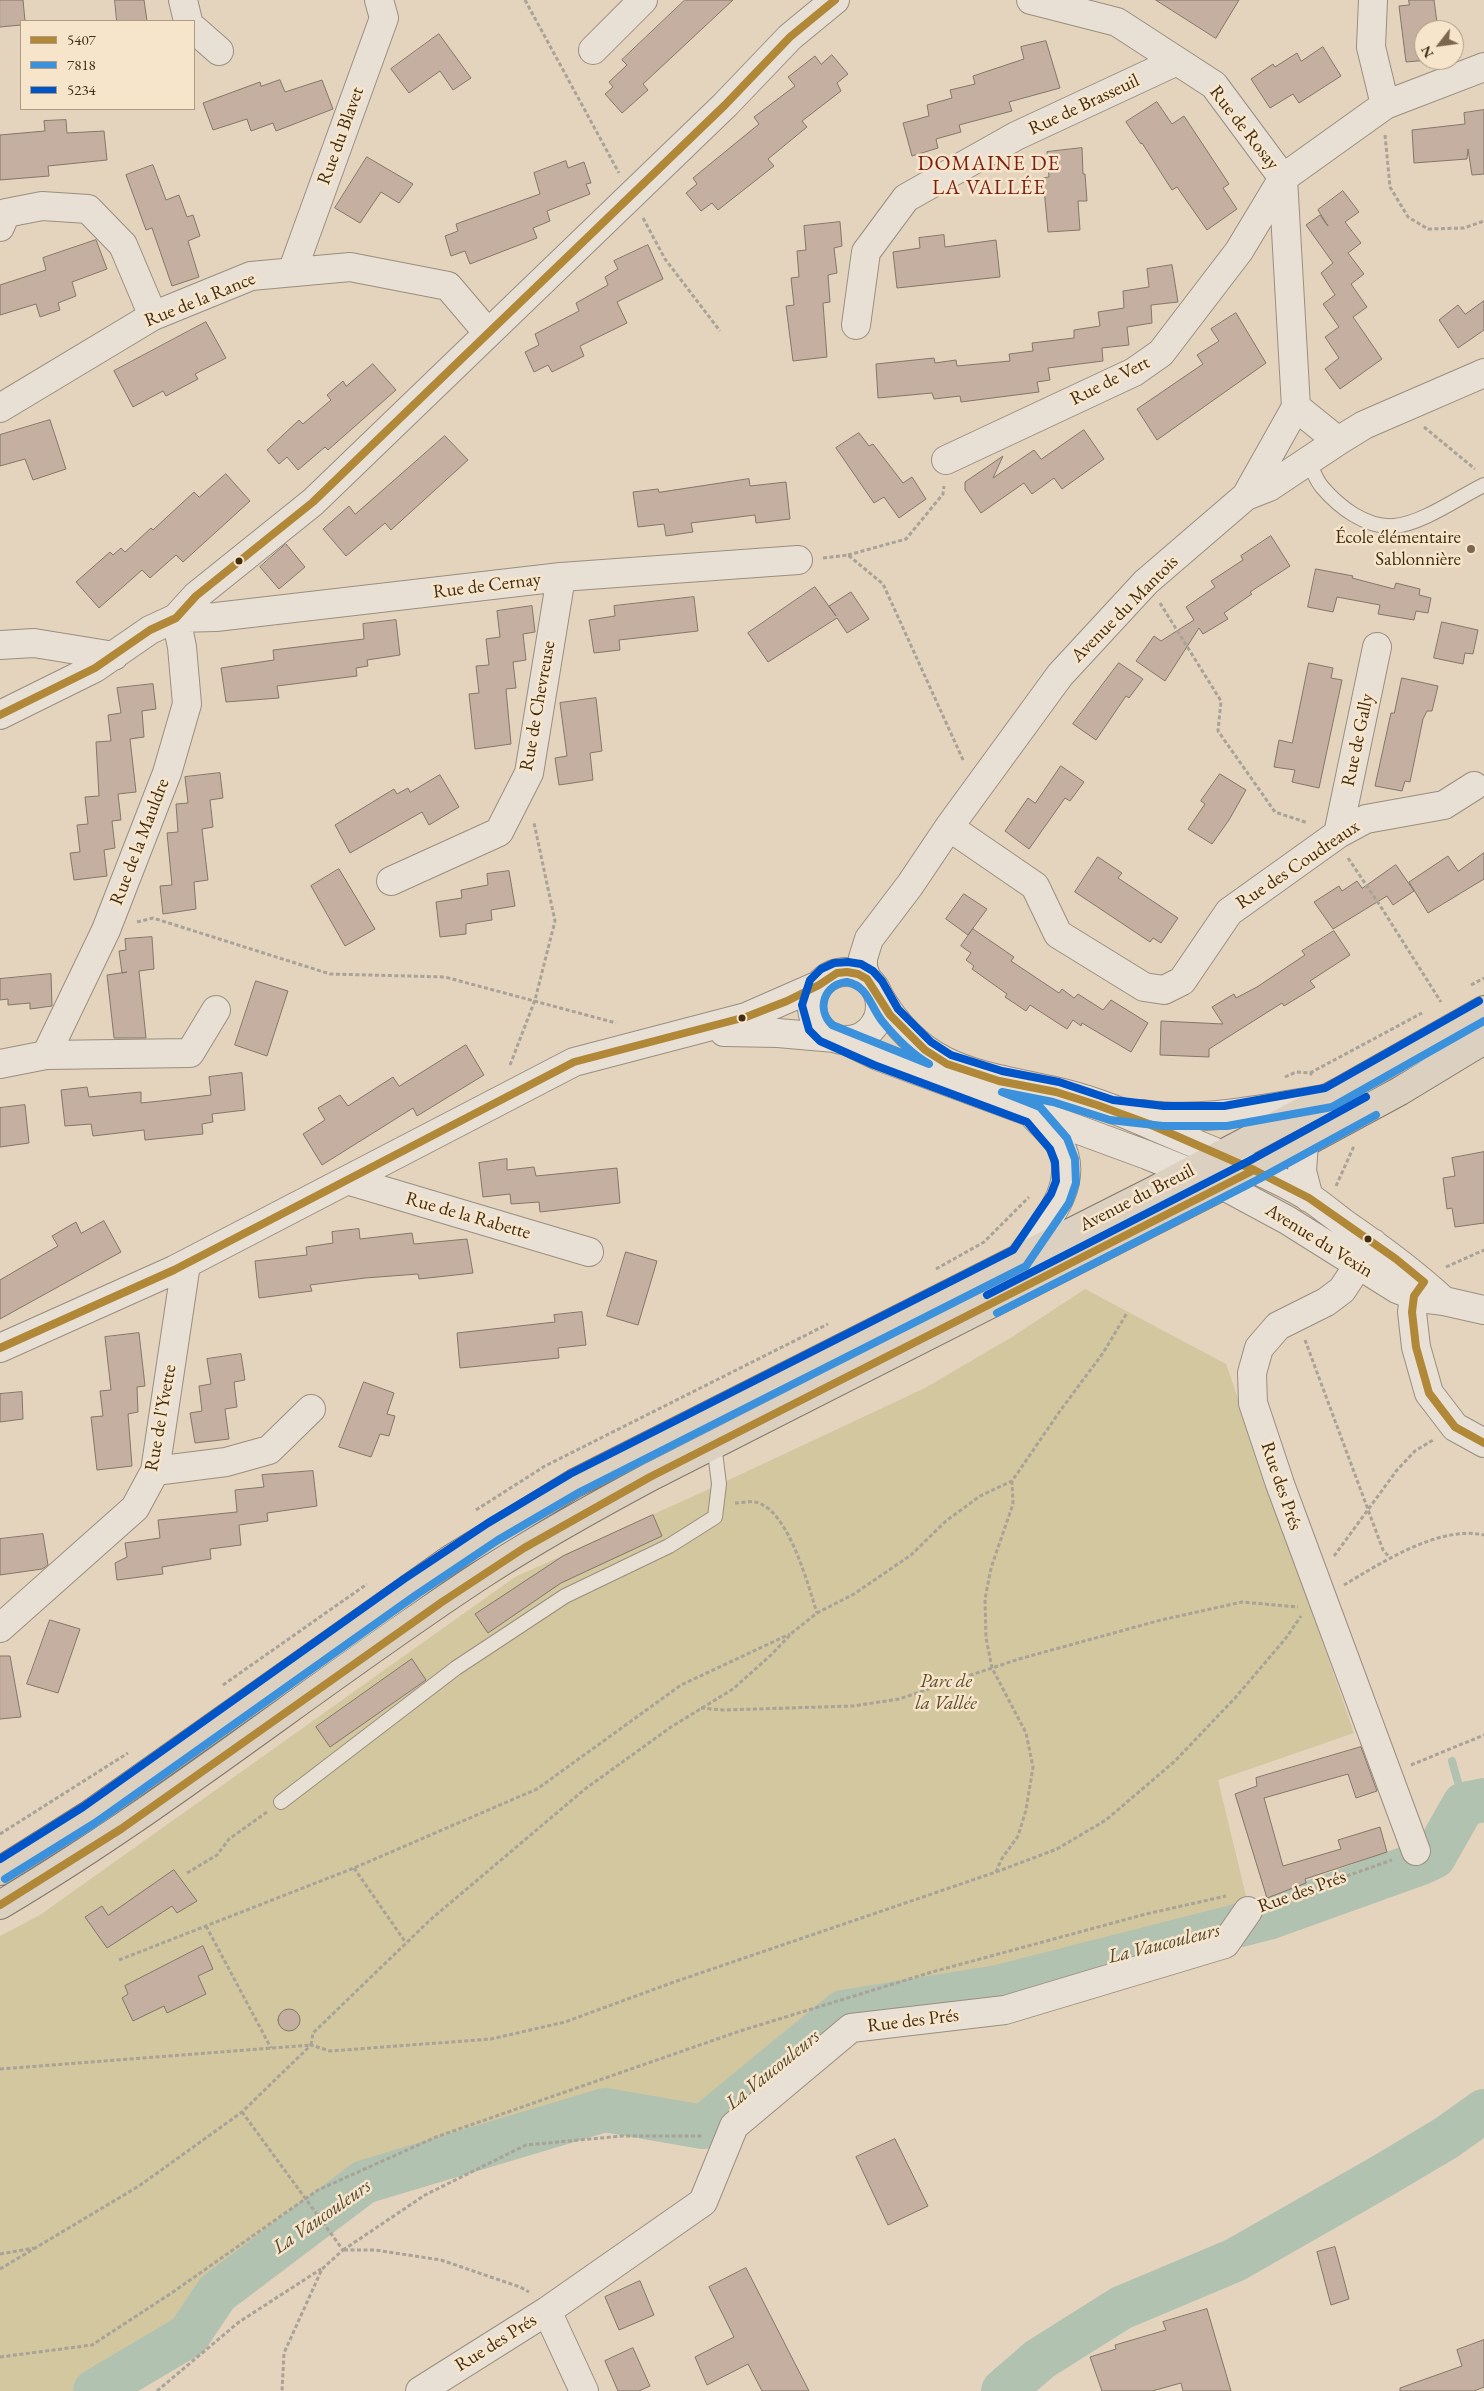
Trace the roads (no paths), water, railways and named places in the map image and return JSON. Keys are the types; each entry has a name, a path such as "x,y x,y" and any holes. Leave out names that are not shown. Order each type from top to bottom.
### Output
{"main road":[{"name":"Avenue du Breuil","path":"0,1871 89,1815 410,1587 493,1532 583,1479 1189,1172 1328,1098 1484,1010"},
{"path":"0,1905 137,1818 483,1574 610,1498 1224,1186 1400,1091 1484,1040"}],"street":[{"path":"183,0 188,20"},
{"name":"Rue du Blavet","path":"292,272 384,18 379,0"},
{"path":"593,50 643,0"},
{"path":"0,715 114,656 150,630 176,618 196,596 313,502 725,104 790,37 835,0"},
{"name":"Rue de Rosay","path":"1032,0 1117,22 1214,85 1283,178 1296,407"},
{"path":"1373,0 1371,47 1385,105"},
{"path":"195,29 219,51"},
{"name":"Rue de Brasseuil","path":"856,325 866,252 906,198 1016,136 1177,61"},
{"path":"1283,178 1385,105 1484,67"},
{"name":"Rue de Vert","path":"946,460 1134,372 1161,353 1239,251 1283,178"},
{"path":"0,227 6,213 42,206 88,209 123,245 153,316"},
{"name":"Rue de la Rance","path":"0,408 153,316 251,276 350,267 448,286 488,333"},
{"name":"Avenue du Mantois","path":"873,988 863,968 865,946 876,929 910,885 949,827 1060,675 1146,582 1246,496 1269,488 1308,460 1364,425 1484,372"},
{"path":"1246,496 1296,407 1338,441"},
{"name":"Rue de Cernay","path":"176,618 216,617 561,577 798,560"},
{"name":"Rue de Chevreuse","path":"391,880 499,832 529,773 561,577"},
{"name":"Rue de la Mauldre","path":"46,1055 106,930 167,773 187,704 182,647 176,618"},
{"path":"0,645 34,643 114,656"},
{"name":"Rue de Gally","path":"1338,834 1378,647"},
{"name":"Rue des Coudreaux","path":"949,827 1035,886 1058,934 1144,988 1164,990 1182,981 1229,912 1338,834 1366,819 1444,805 1474,786"},
{"name":"Avenue du Mantois","path":"823,981 862,940 876,929"},
{"path":"0,1348 186,1264 574,1062 760,1013 837,973 858,974 873,988 890,1015 925,1050 947,1064 998,1081 1056,1092 1111,1110 1163,1116 1225,1116 1328,1098"},
{"path":"823,981 812,1005 814,1016 826,1033 840,1039"},
{"path":"685,1032 751,1032 840,1039 856,1038 873,1027 878,1017 873,988"},
{"path":"0,1064 46,1055 190,1053 216,1010"},
{"name":"Avenue du Vexin","path":"840,1039 878,1056 1224,1186 1287,1220 1366,1254"},
{"name":"Avenue du Vexin","path":"1111,1110 1143,1121 1254,1170 1316,1203 1366,1254 1382,1281 1417,1283 1444,1300 1484,1310"},
{"path":"1020,1258 1060,1199 1066,1182 1065,1160 1059,1144 1032,1114"},
{"path":"1304,1143 1302,1171 1316,1203"},
{"name":"Rue de la Rabette","path":"347,1180 589,1252"},
{"name":"Rue des Prés","path":"1366,1254 1342,1290 1326,1302 1278,1326 1259,1348 1252,1372 1253,1403 1416,1852"},
{"name":"Rue de l'Yvette","path":"0,1628 135,1508 155,1471 186,1264"},
{"path":"1417,1283 1412,1312 1416,1347 1429,1393 1455,1427 1484,1443"},
{"path":"155,1471 226,1462 269,1450 311,1409"},
{"name":"Rue des Prés","path":"420,2391 547,2311 703,2202 734,2126 851,2028 1005,2010 1224,1944 1251,1910"},
{"name":"Rue des Prés","path":"547,2311 584,2391"}],"lane":[{"path":"1308,460 1321,486 1346,510 1371,523 1394,526 1420,518 1484,485"},
{"path":"281,1802 456,1668 565,1596 669,1546 715,1517 719,1484 714,1444"}],"waterway":[{"path":"1452,1761 1464,1804"},
{"name":"La Vaucouleurs","path":"95,2391 188,2336 217,2293 364,2182 605,2110 703,2127 843,2012 998,1987 1268,1918 1434,1857 1464,1804 1484,1800"},
{"name":"La Vaucouleurs","path":"1003,2391 1040,2359 1121,2308 1235,2260 1446,2138 1484,2111"}],"place":[{"name":"École élémentaire Sablonnière","path":"1471,549"}],"district":[{"name":"DOMAINE DE LA VALLÉE","path":"989,176"}],"park label":[{"name":"Parc de la Vallée","path":"946,1693"}]}
